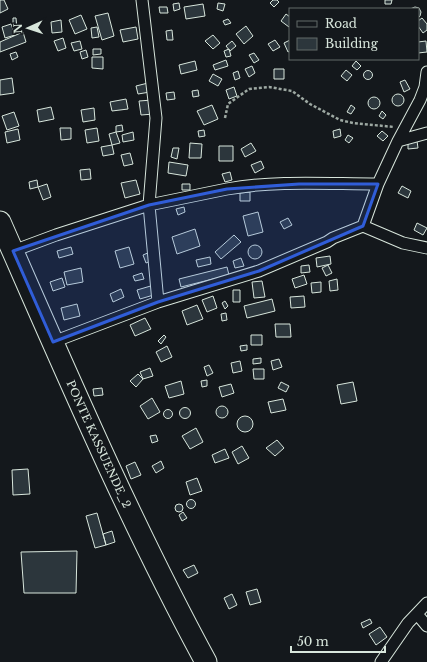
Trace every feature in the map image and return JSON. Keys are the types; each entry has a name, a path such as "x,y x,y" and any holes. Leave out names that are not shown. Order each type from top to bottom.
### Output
{"highway":[{"name":"PONTE KASSUENDE_2","path":"0,222 103,454 163,579 206,662"}],"street":[{"path":"142,0 156,118 149,205 158,302"},
{"path":"363,226 378,184 404,129 420,100 425,87 427,72"},
{"path":"398,141 427,133"},
{"path":"12,251 63,232 149,205 239,187 299,184 378,184"},
{"path":"52,342 158,302 259,271 363,226 403,243 427,248"},
{"path":"381,662 408,623 427,603"},
{"path":"417,614 427,626"}],"path":[{"path":"225,118 228,104 249,89 269,87 292,91 310,104 340,120 404,129"}],"highlighted area":[{"path":"299,184 378,184 363,226 259,271 158,302 53,342 13,251 149,205 227,189"}],"building":[{"path":"0,0 4,0 8,9 0,13"},
{"path":"273,0 277,0 279,2 274,7 270,3"},
{"path":"385,0 392,0 391,4 385,4"},
{"path":"179,3 180,9 174,11 173,4"},
{"path":"218,3 225,4 223,11 217,9"},
{"path":"203,4 205,16 186,19 184,7"},
{"path":"159,7 167,7 168,13 160,13"},
{"path":"419,8 421,12 419,17"},
{"path":"108,13 114,36 102,40 95,16"},
{"path":"286,14 289,16 289,27 281,21"},
{"path":"81,15 87,29 75,34 69,20"},
{"path":"13,18 16,18 17,29 13,29"},
{"path":"422,18 427,24 427,30 423,33 419,27 419,20"},
{"path":"228,19 231,23 225,25 223,21"},
{"path":"61,20 62,32 52,33 51,22"},
{"path":"11,24 15,35 5,38 2,27"},
{"path":"246,26 253,36 244,44 236,34"},
{"path":"97,27 99,37 92,38 91,28"},
{"path":"136,27 138,39 123,42 120,30"},
{"path":"172,30 173,40 167,40 166,31"},
{"path":"23,32 26,42 0,52 0,42"},
{"path":"213,35 220,43 213,49 205,41"},
{"path":"63,38 66,48 58,51 54,41"},
{"path":"275,40 280,47 273,51 268,44"},
{"path":"289,40 289,52 288,52 284,43"},
{"path":"80,41 82,49 74,51 71,43"},
{"path":"232,41 236,46 230,51 226,46"},
{"path":"426,41 427,52 419,53 419,42"},
{"path":"93,49 101,49 101,54 93,55"},
{"path":"229,49 231,56 226,57 224,51"},
{"path":"86,50 88,57 82,59 80,52"},
{"path":"16,52 18,57 12,60 10,54"},
{"path":"254,53 259,60 254,63 249,55"},
{"path":"92,57 103,57 103,69 92,68"},
{"path":"226,60 228,66 215,70 213,65"},
{"path":"195,61 197,70 181,74 179,65"},
{"path":"356,61 361,66 357,70 352,66"},
{"path":"252,66 255,73 249,77 245,69"},
{"path":"274,69 284,69 284,79 274,79"},
{"path":"346,70 352,75 347,81 341,76"},
{"path":"238,71 240,78 235,80 233,73"},
{"path":"366,71 370,71 372,75 370,79 366,79 364,77 364,73"},
{"path":"213,74 222,79 218,86 209,81"},
{"path":"12,78 14,93 0,95 0,80"},
{"path":"405,80 410,89 404,92 400,82"},
{"path":"148,83 150,92 138,94 136,86"},
{"path":"234,87 237,96 229,99 226,90"},
{"path":"198,90 199,96 193,97 192,91"},
{"path":"174,92 175,99 167,100 166,93"},
{"path":"396,94 400,94 404,100 400,106 396,106 392,102 392,98"},
{"path":"374,97 378,99 380,103 378,107 374,109 370,107 368,103 370,99"},
{"path":"126,99 128,109 112,111 110,102"},
{"path":"152,100 154,114 141,115 139,101"},
{"path":"212,105 218,119 204,125 197,111"},
{"path":"351,105 355,108 351,114 347,112"},
{"path":"51,107 54,119 39,122 37,110"},
{"path":"94,108 95,120 83,122 81,110"},
{"path":"382,111 386,115 383,119 379,116"},
{"path":"14,112 19,126 7,130 2,116"},
{"path":"122,125 123,131 116,132 116,126"},
{"path":"60,128 71,128 71,139 61,140"},
{"path":"97,128 99,141 87,143 85,130"},
{"path":"18,129 20,140 7,143 5,132"},
{"path":"340,129 341,136 334,138 333,131"},
{"path":"204,130 205,136 199,137 198,131"},
{"path":"382,131 388,136 383,141 377,136"},
{"path":"116,132 120,143 112,145 109,134"},
{"path":"133,132 134,140 123,142 122,135"},
{"path":"348,135 353,138 349,143 345,140"},
{"path":"417,141 418,148 408,149 408,142"},
{"path":"190,143 202,144 201,158 189,158"},
{"path":"251,143 256,151 245,157 241,149"},
{"path":"112,145 114,154 103,156 101,147"},
{"path":"219,146 233,146 233,161 219,161"},
{"path":"173,148 179,148 177,159 171,157"},
{"path":"130,153 133,164 124,166 121,155"},
{"path":"261,161 264,168 255,173 251,165"},
{"path":"169,162 188,165 186,176 168,173"},
{"path":"90,169 91,179 81,180 80,170"},
{"path":"230,172 232,180 225,182 222,174"},
{"path":"37,180 38,187 30,189 29,182"},
{"path":"136,180 140,194 125,198 121,183"},
{"path":"47,184 51,197 43,200 38,187"},
{"path":"182,184 190,184 190,190 182,190"},
{"path":"402,186 411,191 408,198 398,193"},
{"path":"250,192 250,201 240,201 240,193"},
{"path":"184,207 185,212 178,215 176,209"},
{"path":"258,212 263,232 248,236 243,216"},
{"path":"288,218 292,225 284,229 280,222"},
{"path":"417,223 427,228 423,235 414,230"},
{"path":"195,229 200,246 177,254 172,237"},
{"path":"234,235 241,242 221,259 215,252"},
{"path":"255,245 260,247 262,252 260,257 255,259 250,257 248,252 250,247"},
{"path":"71,247 73,254 59,258 57,251"},
{"path":"129,247 134,264 120,268 115,251"},
{"path":"150,252 153,260 146,263 143,255"},
{"path":"330,256 331,264 317,267 316,258"},
{"path":"210,257 211,264 198,267 196,260"},
{"path":"241,258 244,266 235,268 233,261"},
{"path":"309,265 310,272 301,273 301,266"},
{"path":"328,265 332,273 326,276 322,268"},
{"path":"227,267 229,275 181,287 179,279"},
{"path":"81,268 83,282 67,285 64,272"},
{"path":"142,273 144,279 135,281 133,276"},
{"path":"304,275 307,284 295,288 292,279"},
{"path":"62,278 65,287 53,291 50,282"},
{"path":"337,279 338,290 330,291 329,281"},
{"path":"262,281 265,297 254,298 252,282"},
{"path":"321,282 321,292 312,293 311,283"},
{"path":"154,285 157,294 140,299 137,290"},
{"path":"121,289 124,297 113,302 110,294"},
{"path":"233,290 240,290 240,302 233,302"},
{"path":"213,296 217,308 207,312 202,300"},
{"path":"304,296 305,307 291,308 290,297"},
{"path":"272,299 275,311 247,318 244,306"},
{"path":"225,301 228,306 225,309 222,303"},
{"path":"77,304 80,316 64,320 61,308"},
{"path":"197,305 203,319 187,325 182,311"},
{"path":"226,313 227,320 222,321 221,314"},
{"path":"145,318 151,329 135,336 130,325"},
{"path":"275,324 290,324 291,337 276,337"},
{"path":"164,335 166,337 161,344 158,341"},
{"path":"251,335 262,335 262,345 251,345"},
{"path":"247,345 247,350 241,351 240,346"},
{"path":"167,346 172,357 161,362 156,352"},
{"path":"261,358 261,363 253,364 253,359"},
{"path":"279,359 282,367 273,370 271,361"},
{"path":"240,361 242,371 233,373 231,363"},
{"path":"209,365 213,373 207,376 204,367"},
{"path":"150,368 153,376 143,379 140,372"},
{"path":"253,369 264,369 264,379 254,379"},
{"path":"138,374 143,379 136,387 130,381"},
{"path":"207,380 207,386 202,387 201,381"},
{"path":"181,381 184,394 169,398 165,386"},
{"path":"281,382 289,386 286,392 278,388"},
{"path":"353,382 357,401 341,404 337,385"},
{"path":"231,384 234,393 222,397 219,387"},
{"path":"102,388 103,395 94,396 93,389"},
{"path":"152,398 160,412 148,419 140,406"},
{"path":"283,399 286,410 271,413 268,402"},
{"path":"220,406 224,406 228,412 224,418 220,418 216,414 216,410"},
{"path":"185,407 189,409 191,413 189,417 185,419 181,417 179,413 181,409"},
{"path":"166,410 170,410 172,414 170,418 166,418 164,416 164,412"},
{"path":"245,416 251,418 253,424 251,430 245,432 239,430 237,424 239,418"},
{"path":"196,428 203,442 190,449 182,436"},
{"path":"156,435 158,441 152,443 150,436"},
{"path":"277,440 284,448 275,456 266,448"},
{"path":"242,446 249,458 238,464 232,452"},
{"path":"225,449 229,458 215,463 212,455"},
{"path":"161,461 164,468 156,473 152,466"},
{"path":"135,462 141,475 131,479 126,466"},
{"path":"28,469 30,494 13,495 12,470"},
{"path":"197,478 202,491 190,495 186,482"},
{"path":"191,499 196,504 191,509 186,504"},
{"path":"177,504 181,504 183,508 181,512 177,512 175,510 175,506"},
{"path":"183,512 187,518 182,521 179,515"},
{"path":"97,513 106,545 95,548 86,516"},
{"path":"112,531 115,542 106,545 103,534"},
{"path":"77,551 76,593 24,593 21,552"},
{"path":"194,565 198,573 188,578 183,570"},
{"path":"257,589 261,602 250,605 246,592"},
{"path":"232,594 237,605 229,609 224,598"},
{"path":"370,619 372,623 363,628 361,623"},
{"path":"380,627 387,637 376,645 369,634"}]}
